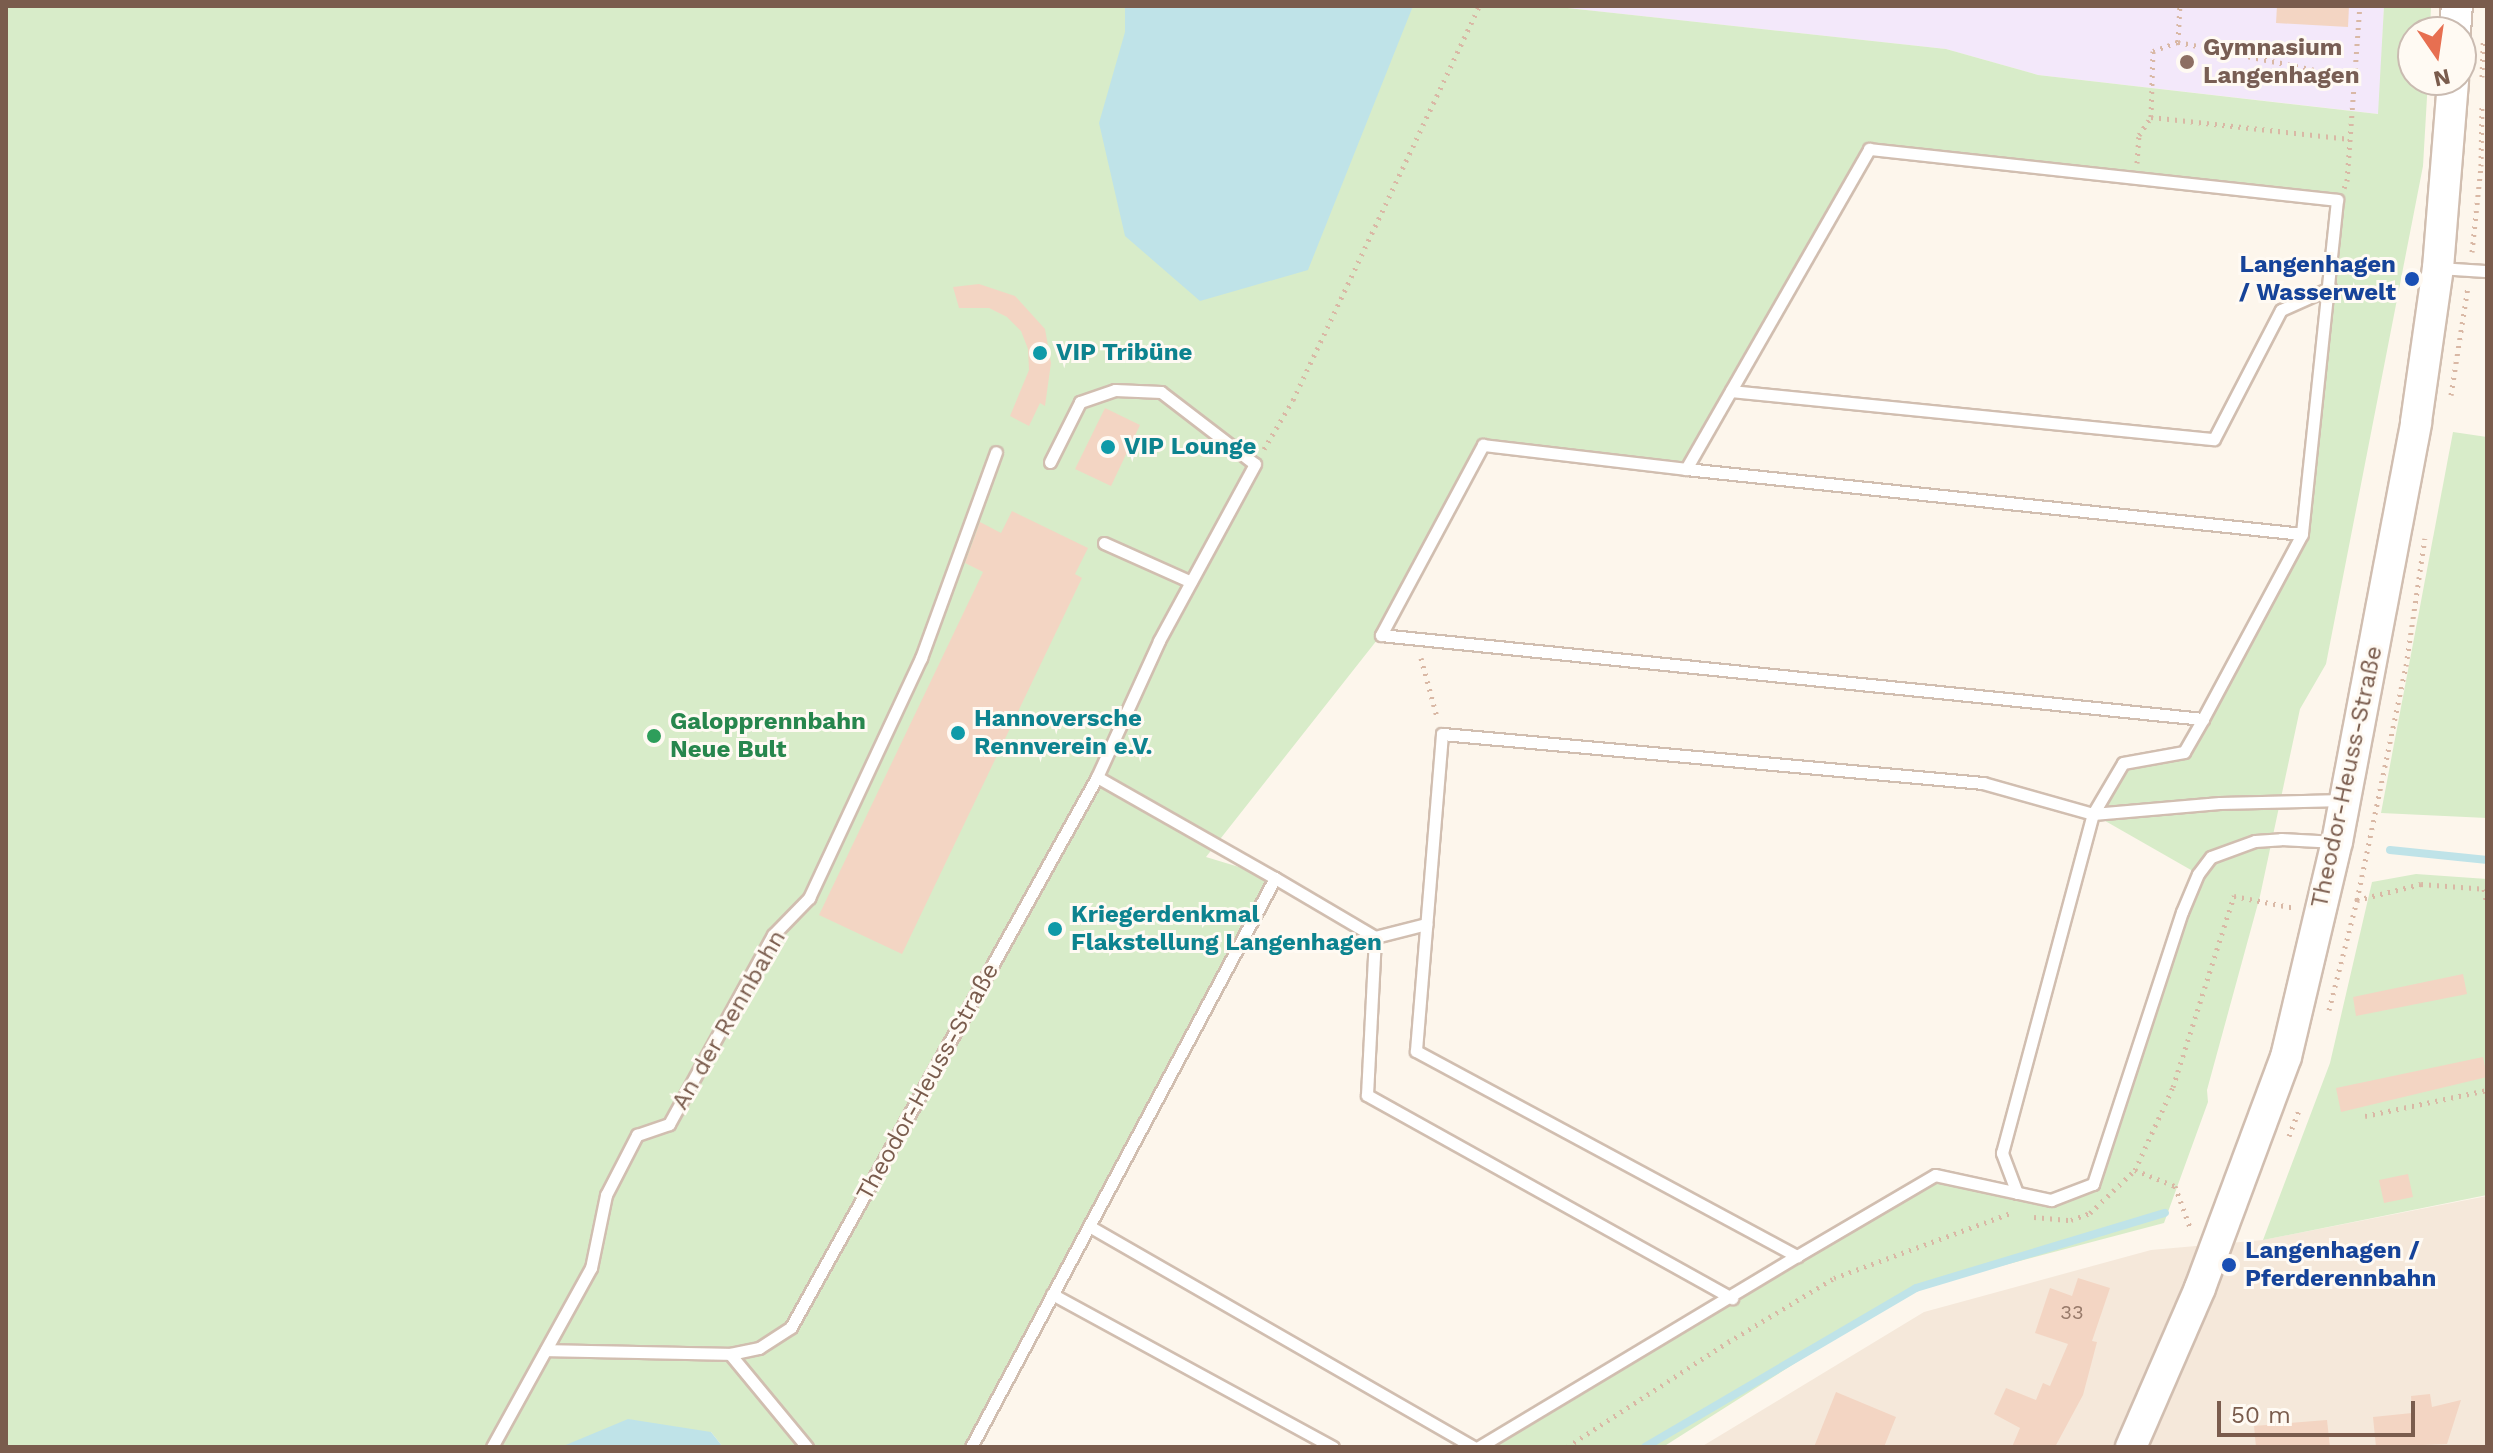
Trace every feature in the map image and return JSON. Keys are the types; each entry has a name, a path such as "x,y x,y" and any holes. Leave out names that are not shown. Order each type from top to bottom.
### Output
{"street":[{"name":"Theodor-Heuss-Straße","path":"2131,1447 2206,1271 2286,1057 2337,842 2416,422 2438,268 2452,96"}],"lane":[{"path":"1686,469 1869,149 2337,200 2302,534 2184,752 2123,763 2093,814 2002,1153 2017,1193"},
{"path":"2438,268 2487,271"},
{"path":"1731,391 2214,439 2281,310 2330,288"},
{"path":"1050,462 1080,402 1115,390 1161,392 1255,464"},
{"path":"2203,719 1381,635 1483,445 2302,534"},
{"name":"An der Rennbahn","path":"492,1447 591,1268 606,1195 637,1135 669,1124 773,935 809,898 921,658 996,452"},
{"name":"Theodor-Heuss-Straße","path":"546,1350 730,1354 759,1348 791,1327 1097,777 1159,641 1255,464"},
{"path":"1104,543 1191,582"},
{"path":"1797,1256 1416,1051 1442,734 1983,783 2093,814 2220,803 2345,800"},
{"path":"1097,777 1375,937 1426,924"},
{"path":"1089,1226 1477,1447 1935,1175 2051,1200 2093,1184 2182,912 2198,874 2211,857 2255,841 2337,842"},
{"path":"971,1447 1275,878"},
{"path":"1375,937 1367,1095 1732,1298"},
{"path":"1052,1294 1333,1447"},
{"path":"730,1354 807,1447"}],"path":[{"path":"1255,464 1293,400 1479,6"},
{"path":"2178,42 2180,6"},
{"path":"2337,200 2347,181 2360,6"},
{"path":"2136,178 2139,135 2151,117 2153,51 2178,42 2355,78"},
{"path":"2151,117 2350,139"},
{"path":"1415,639 1442,734"},
{"path":"2357,900 2421,884 2485,889 2487,904"},
{"path":"2030,1216 2044,1221 2071,1220 2090,1213 2135,1170 2173,1087 2234,896 2352,921"},
{"path":"2365,1116 2487,1090"},
{"path":"2135,1170 2175,1186 2206,1271"},
{"path":"1567,1447 1728,1342 1834,1278 2016,1211"}],"shaded area":[{"name":"Gymnasium Langenhagen","path":"1549,6 2384,6 2379,114 2038,75 1946,49"},
{"path":"2487,1196 2487,1447 1701,1447 1924,1312 2151,1250 2263,1240"}],"green space":[{"name":"Galopprennbahn Neue Bult","path":"6,6 1549,6 1946,49 2038,75 2378,114 2384,6 2431,6 2431,16 2397,16 2397,96 2427,96 2423,166 2326,664 2300,709 2260,896 2207,1090 2208,1102 2164,1223 1910,1290 1663,1447 1479,1447 1935,1175 2051,1200 2093,1184 2198,874 2093,814 2123,763 2184,752 2302,534 2337,200 1869,149 1686,469 1483,446 1381,635 1206,857 1275,878 971,1447 723,1447 711,1432 561,1447 6,1447"},
{"path":"2453,432 2487,437 2487,818 2381,813"},
{"path":"2416,874 2487,879 2487,1195 2263,1240 2330,1063 2372,882"}],"water":[{"path":"1125,6 1413,6 1308,270 1200,301 1125,236 1099,123 1125,32"},
{"path":"628,1419 711,1432 723,1447 561,1447"}],"building":[{"path":"2277,6 2349,6 2348,27 2276,23"},
{"name":"VIP Tribüne","path":"979,284 1015,296 1045,329 1051,363 1045,406 1040,403 1029,426 1010,416 1029,370 1028,349 1021,331 1007,317 989,308 959,308 953,287"},
{"name":"VIP Lounge","path":"1105,408 1140,425 1111,486 1075,469"},
{"name":"Hannoversche Rennverein e.V.","path":"1012,511 1088,548 1075,574 1082,578 902,954 819,915 983,572 965,563 980,522 1001,533"},
{"path":"2463,974 2467,994 2356,1016 2353,997"},
{"path":"2483,1057 2487,1077 2341,1112 2336,1088"},
{"path":"2408,1174 2413,1197 2384,1203 2379,1180"},
{"path":"2078,1278 2110,1288 2092,1341 2097,1342 2083,1395 2055,1447 2012,1447 2020,1428 1994,1414 2006,1388 2036,1400 2043,1383 2050,1386 2068,1344 2035,1333 2050,1288 2072,1296"},
{"path":"1836,1392 1896,1417 1884,1447 1814,1447"},
{"path":"2430,1394 2432,1407 2461,1400 2447,1444 2376,1447 2373,1417 2412,1413 2411,1396"},
{"path":"2327,1420 2330,1447 2256,1447 2254,1426"}],"waterway":[{"path":"2390,850 2487,860"},
{"path":"1645,1447 1916,1288 2165,1213"}],"place":[{"name":"Gymnasium Langenhagen","path":"2187,62"},
{"name":"Langenhagen / Wasserwelt","path":"2412,279"},
{"name":"VIP Tribüne","path":"1040,353"},
{"name":"VIP Lounge","path":"1108,447"},
{"name":"Hannoversche Rennverein e.V.","path":"958,733"},
{"name":"Galopprennbahn Neue Bult","path":"654,736"},
{"name":"Kriegerdenkmal Flakstellung Langenhagen","path":"1055,929"},
{"name":"Langenhagen / Pferderennbahn","path":"2229,1265"}]}
